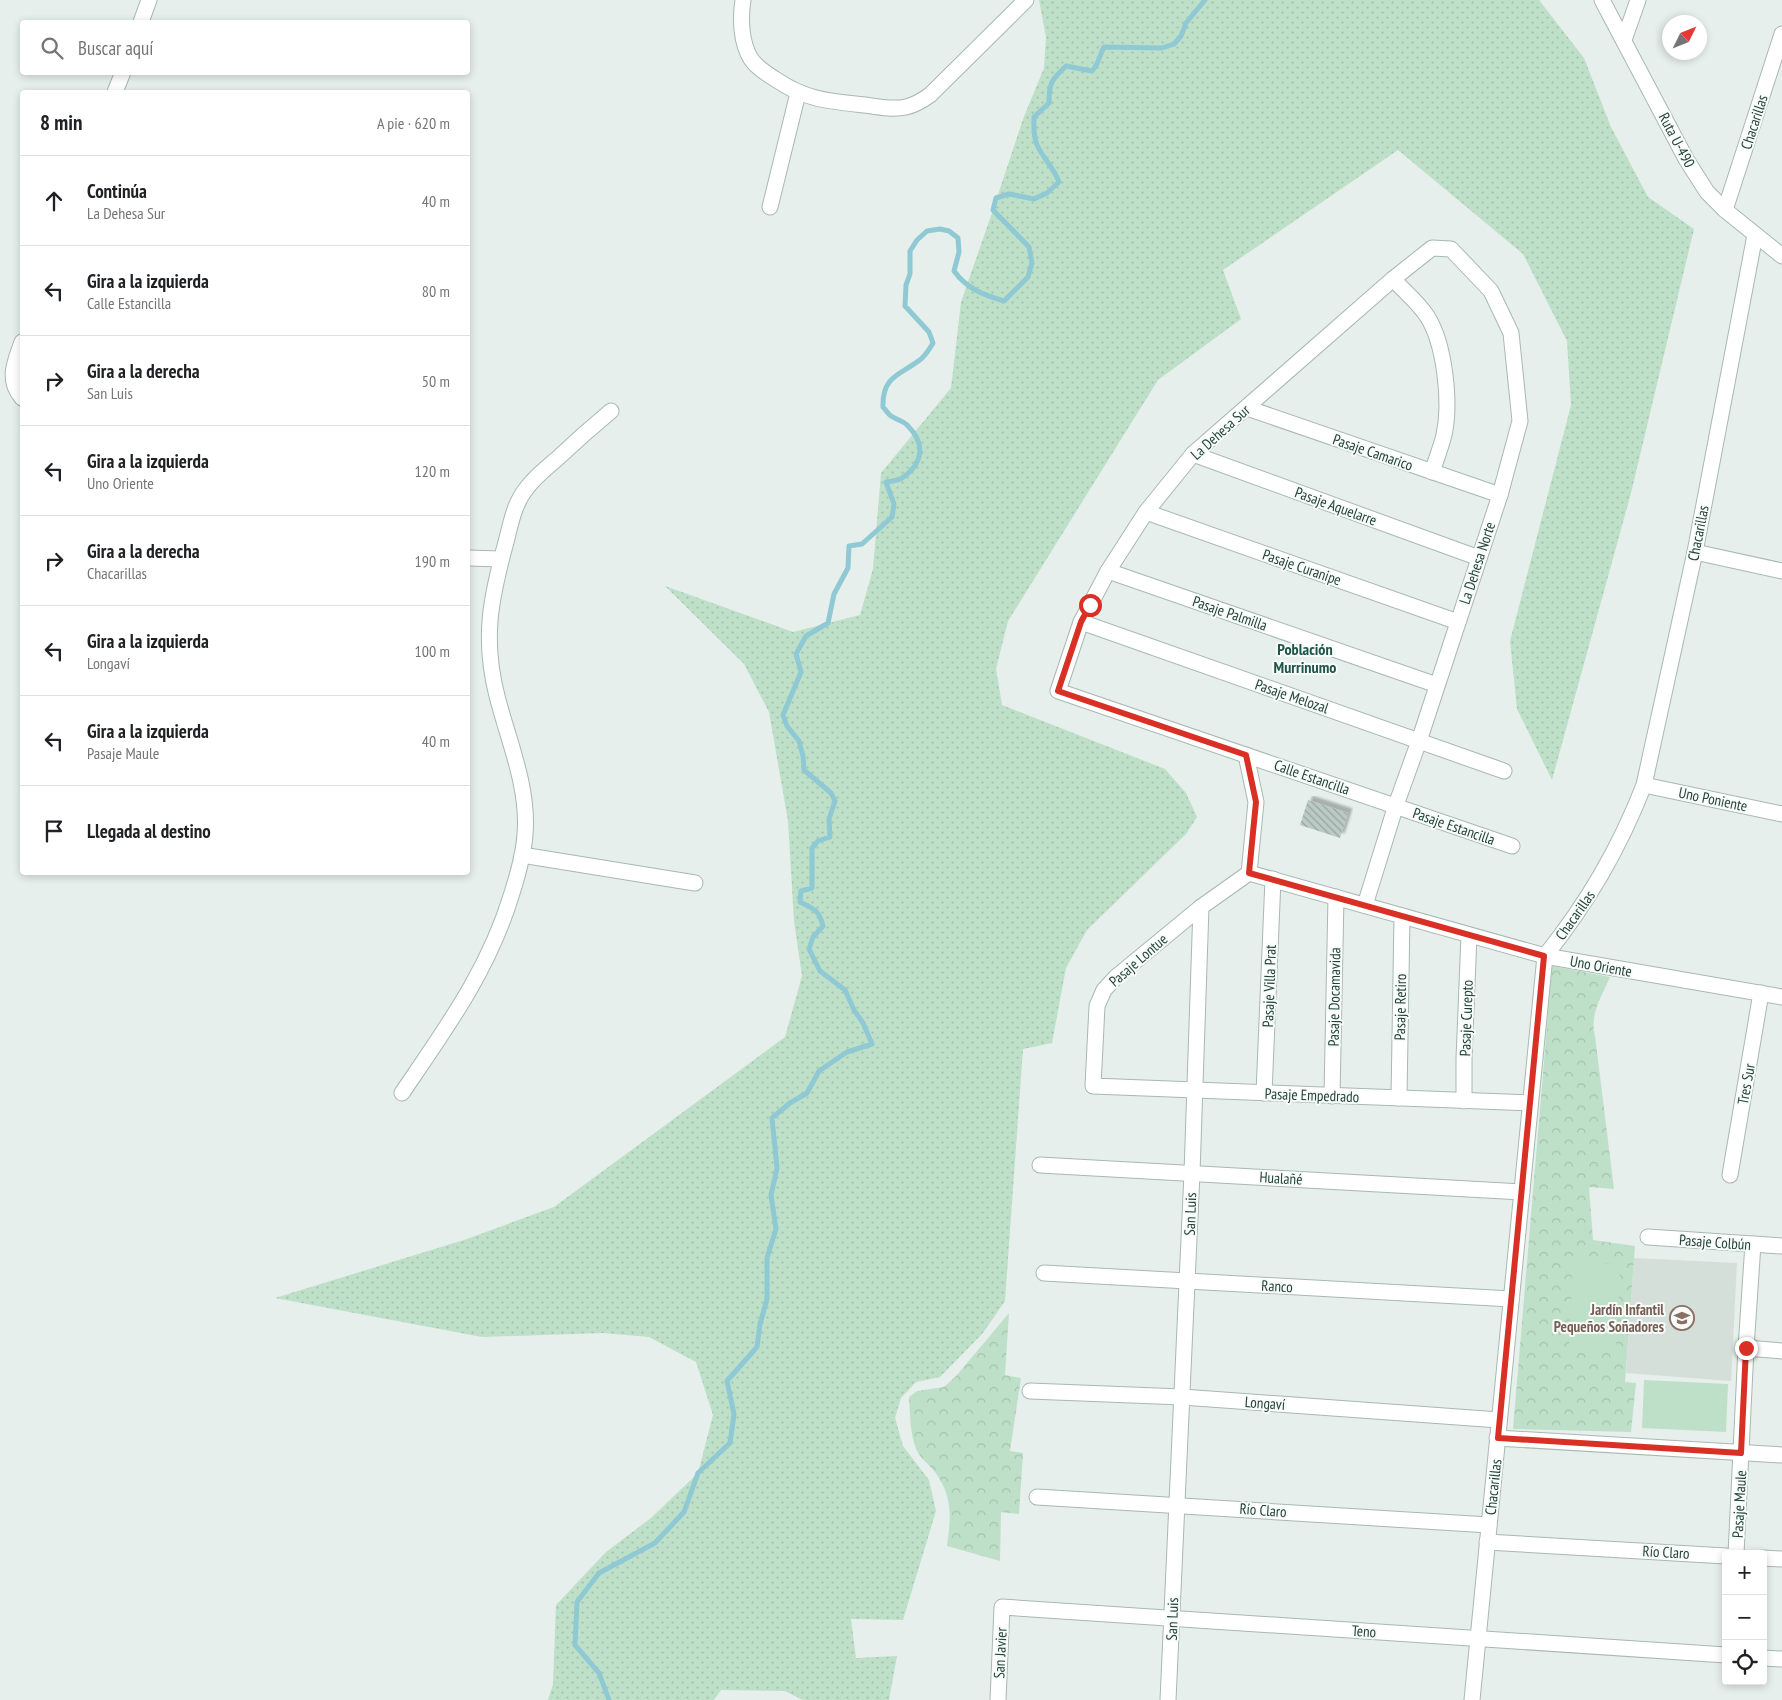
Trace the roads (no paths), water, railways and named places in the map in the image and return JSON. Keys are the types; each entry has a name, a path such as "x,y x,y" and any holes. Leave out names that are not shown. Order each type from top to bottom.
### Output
{"street":[{"path":"142,20 150,0"},
{"path":"743,0 742,26 747,50 759,68 798,92 832,102 889,108 907,107 916,104 930,95 1026,0"},
{"name":"Ruta U-490","path":"1602,0 1686,159 1707,192 1725,210 1782,256"},
{"path":"1624,40 1638,0"},
{"name":"Chacarillas","path":"1725,210 1782,34"},
{"path":"116,90 121,75"},
{"path":"770,208 798,92"},
{"name":"Chacarillas","path":"1472,1700 1544,956 1582,907 1605,870 1633,814 1644,785 1695,552 1755,235"},
{"name":"La Dehesa Sur","path":"1058,691 1081,622 1108,571 1146,512 1193,454 1393,279 1432,248"},
{"name":"La Dehesa Norte","path":"1365,905 1396,805 1500,495 1520,421 1511,333 1491,291 1451,249 1432,248"},
{"path":"1393,279 1427,316 1438,342 1446,380 1447,413 1444,436 1432,472"},
{"path":"20,348 12,373 15,386 20,395"},
{"name":"Pasaje Camarico","path":"1247,408 1500,495"},
{"path":"402,1093 459,1009 488,958 508,906 522,855 525,834 524,797 493,681 488,644 492,598 516,505 524,491 537,476 611,411"},
{"name":"Pasaje Aquelarre","path":"1193,454 1479,558"},
{"name":"Pasaje Curanipe","path":"1146,512 1458,622"},
{"path":"1695,552 1782,571"},
{"path":"470,558 501,559"},
{"name":"Pasaje Palmilla","path":"1108,571 1437,684"},
{"name":"Pasaje Melozal","path":"1081,622 1504,771"},
{"name":"Calle Estancilla","path":"1058,691 1396,805"},
{"path":"1201,907 1249,873 1256,802 1246,755"},
{"name":"Uno Poniente","path":"1644,785 1782,814"},
{"name":"Pasaje Estancilla","path":"1396,805 1512,846"},
{"path":"522,855 695,883"},
{"name":"Uno Oriente","path":"1249,873 1544,956 1782,997"},
{"name":"Pasaje Villa Prat","path":"1264,1093 1273,879"},
{"name":"Pasaje Docamavida","path":"1332,1096 1336,897"},
{"name":"Pasaje Lontue","path":"1093,1086 1097,1006 1104,990 1116,977 1201,907"},
{"name":"San Luis","path":"1168,1700 1188,1282 1201,907"},
{"name":"Pasaje Retiro","path":"1399,1098 1402,916"},
{"name":"Pasaje Curepto","path":"1464,1100 1469,935"},
{"name":"Tres Sur","path":"1730,1175 1761,993"},
{"name":"Pasaje Empedrado","path":"1093,1086 1530,1103"},
{"name":"Hualañé","path":"1040,1165 1522,1192"},
{"name":"Pasaje Colbún","path":"1648,1237 1782,1246"},
{"name":"Pasaje Maule","path":"1736,1550 1753,1244"},
{"name":"Ranco","path":"1044,1273 1511,1299"},
{"path":"1746,1348 1782,1351"},
{"name":"Longaví","path":"1030,1391 1182,1397 1499,1420"},
{"path":"1498,1438 1782,1455"},
{"name":"Río Claro","path":"1037,1498 1489,1525"},
{"name":"Río Claro","path":"1487,1542 1722,1556"},
{"path":"1767,1558 1782,1559"},
{"name":"Teno","path":"1002,1607 1722,1655"},
{"name":"San Javier","path":"998,1700 1002,1607"},
{"path":"1767,1658 1782,1659"}],"waterway":[{"path":"609,1700 599,1673 575,1645 577,1602 599,1573 655,1543 684,1512 698,1473 730,1443 734,1414 727,1381 757,1347 760,1324 767,1299 767,1258 776,1229 771,1195 777,1168 772,1118 790,1103 807,1093 819,1071 847,1052 872,1044 845,990 820,971 809,949 813,937 823,926 820,916 809,906 800,902 801,891 812,888 812,848 818,841 830,837 829,819 835,801 831,793 804,770 799,741 787,726 783,715 801,672 796,654 806,636 828,623 834,594 848,568 849,546 862,544 892,517 894,504 886,482 902,478 914,466 920,454 920,447 914,433 908,426 890,415 883,407 884,396 889,382 921,359 933,343 929,332 905,306 906,285 910,274 910,251 917,240 927,231 940,229 949,231 958,238 959,252 954,271 970,287 1004,301 1028,277 1032,263 1029,247 993,210 996,198 1009,194 1034,199 1047,193 1059,182 1037,145 1034,131 1034,117 1049,103 1050,86 1054,79 1066,66 1092,71 1104,47 1162,48 1174,44 1181,36 1186,23 1205,0"}],"place":[{"name":"Jardín Infantil Pequeños Soñadores","path":"1682,1318"}],"district":[{"name":"Población Murrinumo","path":"1305,658"}]}
